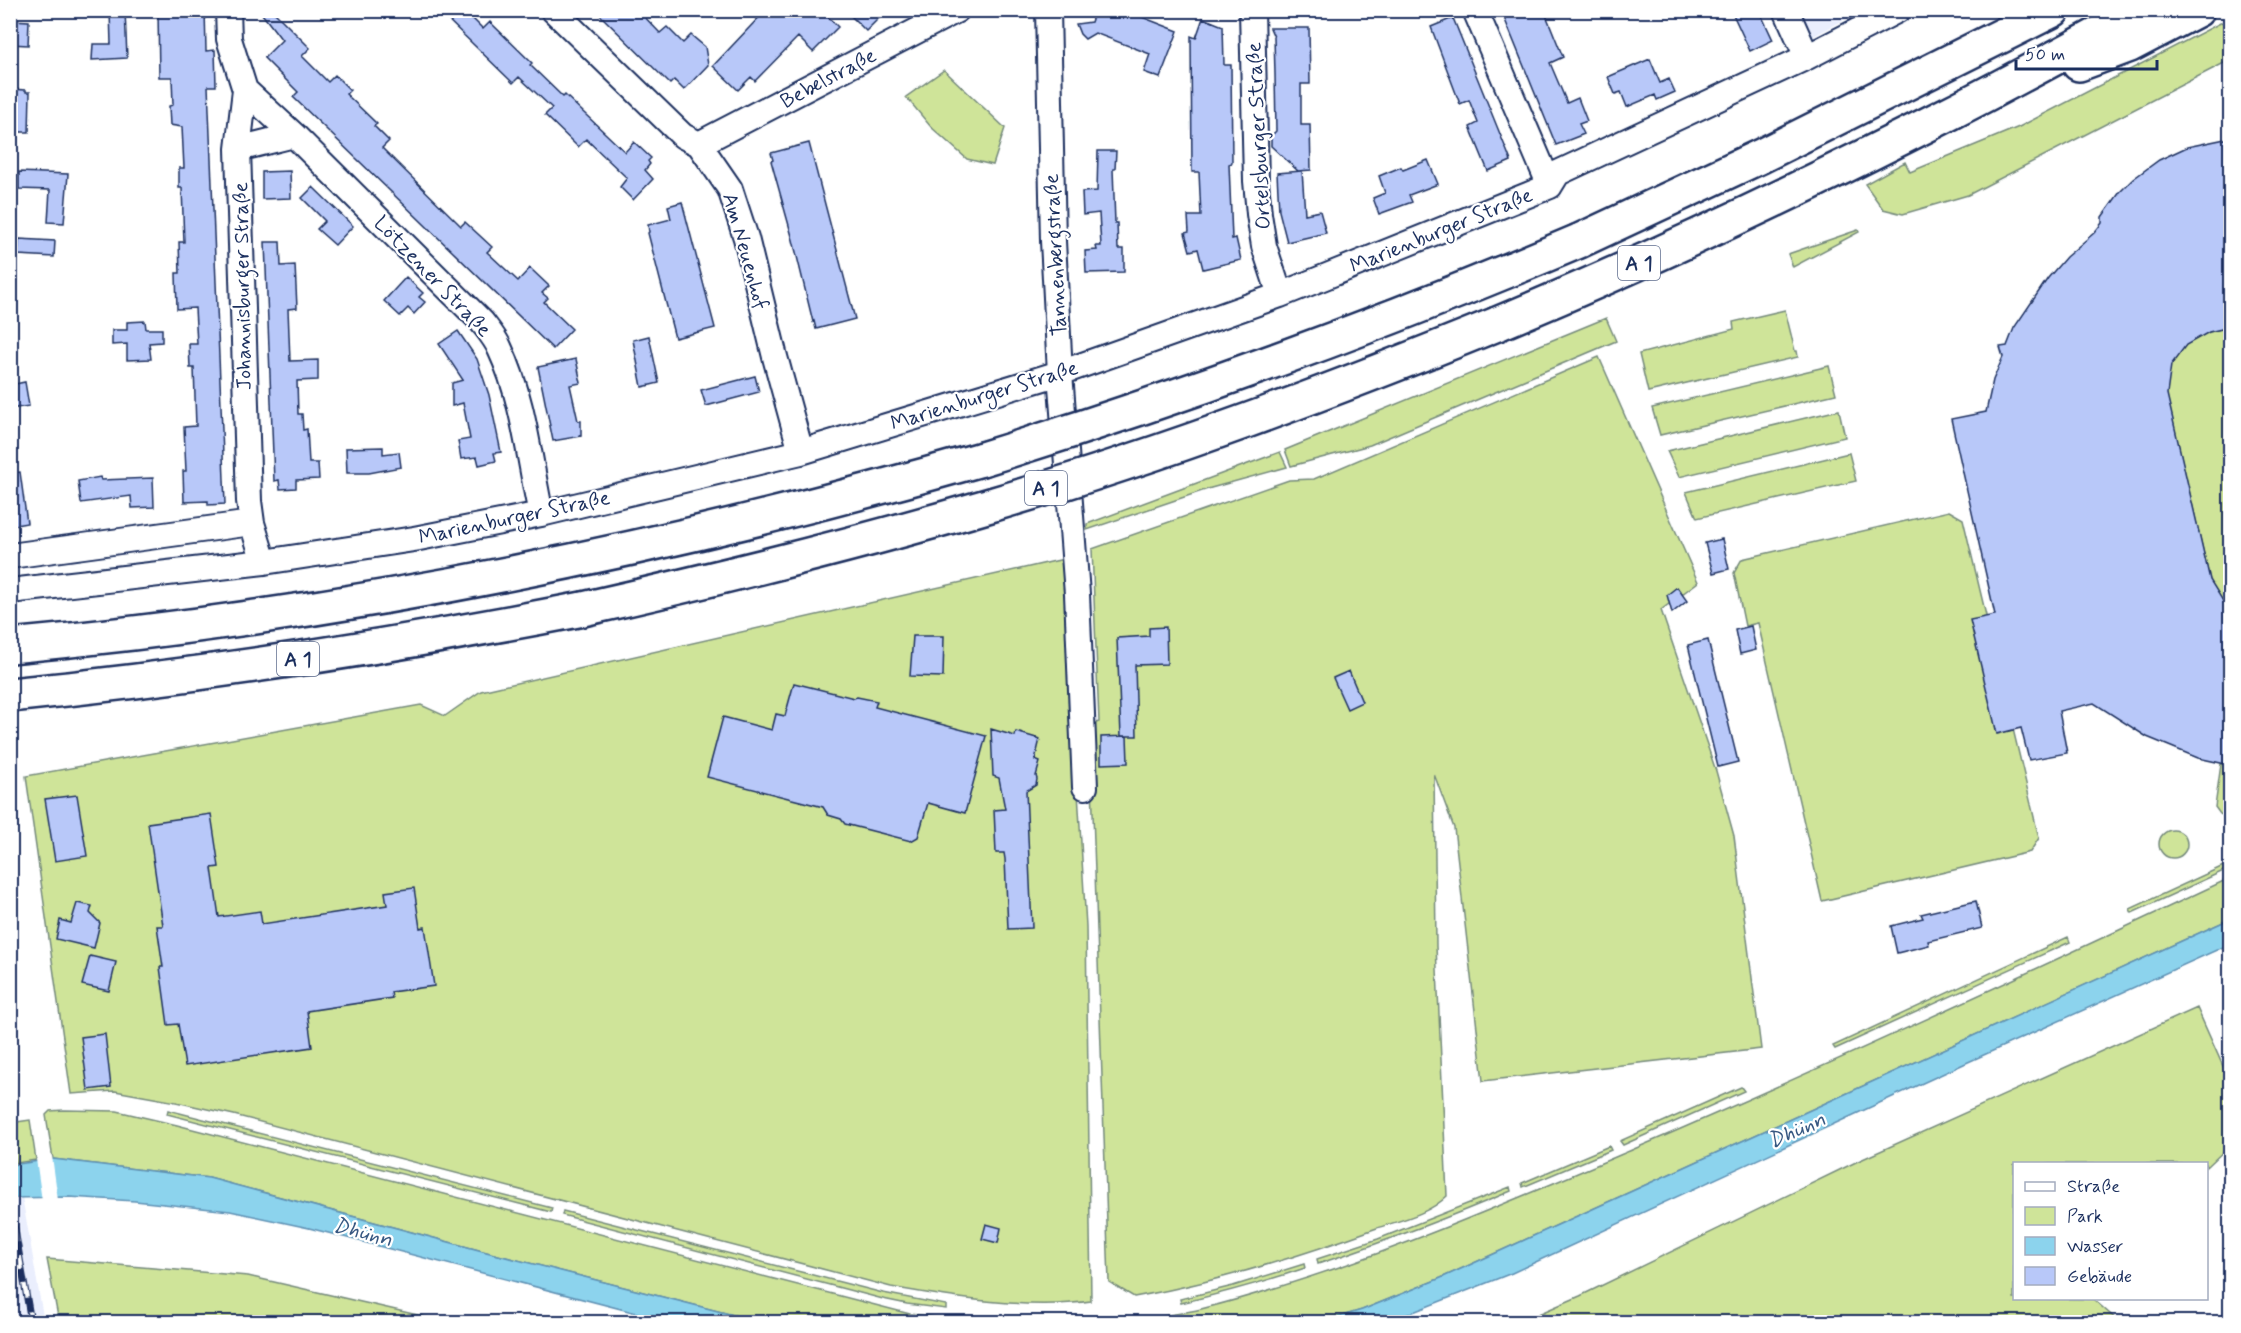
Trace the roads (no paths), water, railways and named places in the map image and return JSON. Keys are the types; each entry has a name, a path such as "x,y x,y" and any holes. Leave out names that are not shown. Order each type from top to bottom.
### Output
{"highway":[{"name":"A 1","path":"10,695 214,672 460,633 687,585 813,554 962,513 1097,472 1198,438 1398,364 1608,277 1951,113 2143,10"},
{"path":"1951,113 2130,45 2197,10"},
{"name":"A 1","path":"10,646 166,630 277,615 519,573 732,526 960,466 1184,394 1384,322 1580,241 1843,116 2043,15"}],"street":[{"name":"Johannisburger Straße","path":"228,10 229,39 244,90 238,149 249,501 252,524 264,562"},
{"name":"Am Neuenhof","path":"553,10 683,136 699,144 730,189 746,237 801,452"},
{"name":"Bebelstraße","path":"699,144 957,10"},
{"name":"Tannenbergstraße","path":"1048,10 1053,241 1060,373 1077,594 1085,787"},
{"name":"Ortelsburger Straße","path":"1252,10 1256,181 1259,214 1264,246 1280,295"},
{"path":"1475,10 1550,186"},
{"path":"1786,10 1807,57"},
{"name":"Marienburger Straße","path":"10,591 264,562 414,539 541,514 801,452 1060,373 1280,295 1550,186 1558,173 1807,57 1898,10"},
{"name":"Lötzener Straße","path":"244,90 294,135 482,322 499,346 522,415 541,514"},
{"path":"238,149 294,135"},
{"path":"10,556 252,524"}],"water":[{"name":"Dhünn","path":"2230,919 2230,944 1512,1273 1388,1322 1322,1322 1362,1310 1441,1278"},
{"name":"Dhünn","path":"53,1159 209,1178 761,1322 671,1322 309,1228 230,1211 69,1197 11,1198 11,1165"}],"railway":[{"path":"10,1201 31,1322"}]}
